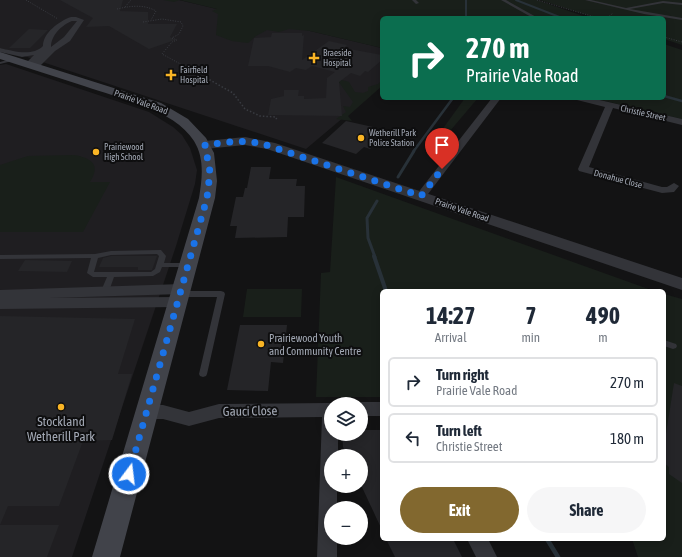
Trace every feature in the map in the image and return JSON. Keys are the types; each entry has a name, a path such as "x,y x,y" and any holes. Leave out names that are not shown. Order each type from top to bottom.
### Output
{"main road":[{"name":"Prairie Vale Road","path":"0,55 167,111 187,123 205,145"},
{"path":"106,557 180,295 210,181 210,163 205,145"}],"street":[{"path":"74,19 81,20 67,40 54,47 32,65 47,45 47,40 64,22 74,19"},
{"path":"0,50 22,56 43,51"},
{"path":"421,196 495,100"},
{"name":"Christie Street","path":"589,100 682,122"},
{"name":"Donahue Close","path":"610,105 583,169 662,190 670,190 674,186"},
{"name":"Prairie Vale Road","path":"205,145 238,141 260,143 682,284"},
{"path":"0,295 105,291 180,295"},
{"path":"0,304 180,295"},
{"path":"368,409 380,409"},
{"name":"Gauci Close","path":"146,412 163,412 189,419 219,411 324,410"},
{"path":"327,557 329,441"},
{"path":"478,541 487,557"}],"lane":[{"path":"503,0 532,16"},
{"path":"587,0 666,16"},
{"path":"623,8 663,2 682,4"},
{"path":"666,16 682,19"},
{"path":"0,63 15,59"},
{"path":"0,257 95,256 111,253 158,252 163,256 158,270 153,274 93,274 90,273 95,256"},
{"path":"160,265 188,265"},
{"path":"105,291 112,274"},
{"path":"180,295 220,294 203,374"},
{"path":"666,344 673,346"}],"path":[{"path":"26,0 60,20"},
{"path":"126,7 131,0"},
{"path":"537,0 591,16"},
{"path":"117,9 126,7 145,7 156,12 151,20"},
{"path":"143,22 151,20 172,20 183,24 179,34 172,38 177,40 172,42 162,54 233,93 245,109 260,116 276,117 277,120"},
{"path":"666,38 682,42"}],"shaded area":[{"name":"Fairfield Hospital","path":"0,0 179,0 380,48 380,87 306,149 0,48"},
{"path":"163,0 180,0 174,2"},
{"path":"180,0 537,0 583,16 380,16 380,48 310,31 289,29 279,32 267,30 256,36 248,43 232,41 216,35 218,14 212,11 217,9"},
{"path":"540,0 682,0 682,45 666,40 666,16 591,16"},
{"path":"666,45 682,50 682,119 601,100 666,100"},
{"path":"6,64 149,112 173,127 182,135 190,148 197,170 195,184 176,246 72,557 0,557 0,65"},
{"path":"342,80 349,82 355,92 363,93 368,91 368,87 380,82 380,88 348,116 352,121 336,119 346,112 343,106 350,107 353,102 338,81"},
{"path":"464,100 476,100 444,138 439,134"},
{"path":"74,155 86,158 93,163 95,171 90,182 110,182 83,232 0,232 0,165 28,156"},
{"path":"336,177 648,289 380,289 380,397 316,397 321,273 330,272"},
{"path":"247,289 302,289 301,317 243,317"},
{"path":"666,295 682,299 682,557 638,557 633,541 666,541"}],"building":[{"path":"60,0 123,0 120,11 148,12 148,24 177,24 170,37 175,40 149,49 109,26 86,27 93,18"},
{"path":"29,29 48,30 30,48 9,48"},
{"path":"272,33 302,33 302,36 304,35 302,60 329,41 347,45 344,48 380,55 380,62 368,72 365,71 360,76 351,73 339,82 342,116 268,115 271,99 284,96 284,90 299,90 298,96 304,96 304,99 326,98 327,78 335,72 312,66 306,70 296,68 290,72 268,66 248,66 254,38 271,37"},
{"name":"Wetherill Park Police Station","path":"346,121 373,127 371,129 381,132 373,140 378,141 370,149 364,147 356,154 322,143"},
{"path":"251,167 271,167 269,179 297,179 296,186 305,186 304,217 288,217 287,237 235,238 237,226 230,226 236,197 243,197 245,188 247,188"},
{"path":"111,256 157,256 152,270 138,270 138,267 99,267 103,258"},
{"path":"25,260 72,261 67,272 18,271"},
{"path":"0,316 135,319 118,374 132,374 112,440 83,441 59,506 8,506 0,525"},
{"name":"Prairiewood Youth and Community Centre","path":"240,325 287,325 283,363 271,362 268,391 227,390"},
{"path":"674,383 682,386 682,483 669,474 669,467 666,465 666,433"},
{"path":"368,430 380,430 380,526 365,493 368,493 368,449 344,449 343,441 368,441"},
{"path":"0,525 59,525 47,557 0,557"},
{"path":"387,541 454,541 462,557 395,557"}],"waterway":[{"path":"466,0 466,16"},
{"path":"516,0 557,16"},
{"path":"666,97 682,101"},
{"path":"413,152 452,100"},
{"path":"398,177 414,151"},
{"path":"375,257 368,238 367,218 377,201"},
{"path":"374,256 385,289"},
{"path":"548,541 558,557"}],"place":[{"name":"Braeside Hospital","path":"314,58"},
{"name":"Fairfield Hospital","path":"171,75"},
{"name":"Wetherill Park Police Station","path":"361,138"},
{"name":"Prairiewood High School","path":"96,152"},
{"name":"Prairiewood Youth and Community Centre","path":"261,344"},
{"name":"Stockland Wetherill Park","path":"61,407"}],"route":[{"path":"129,474 207,198 210,181 210,163 205,145 238,141 260,143 421,196 442,169"}]}
